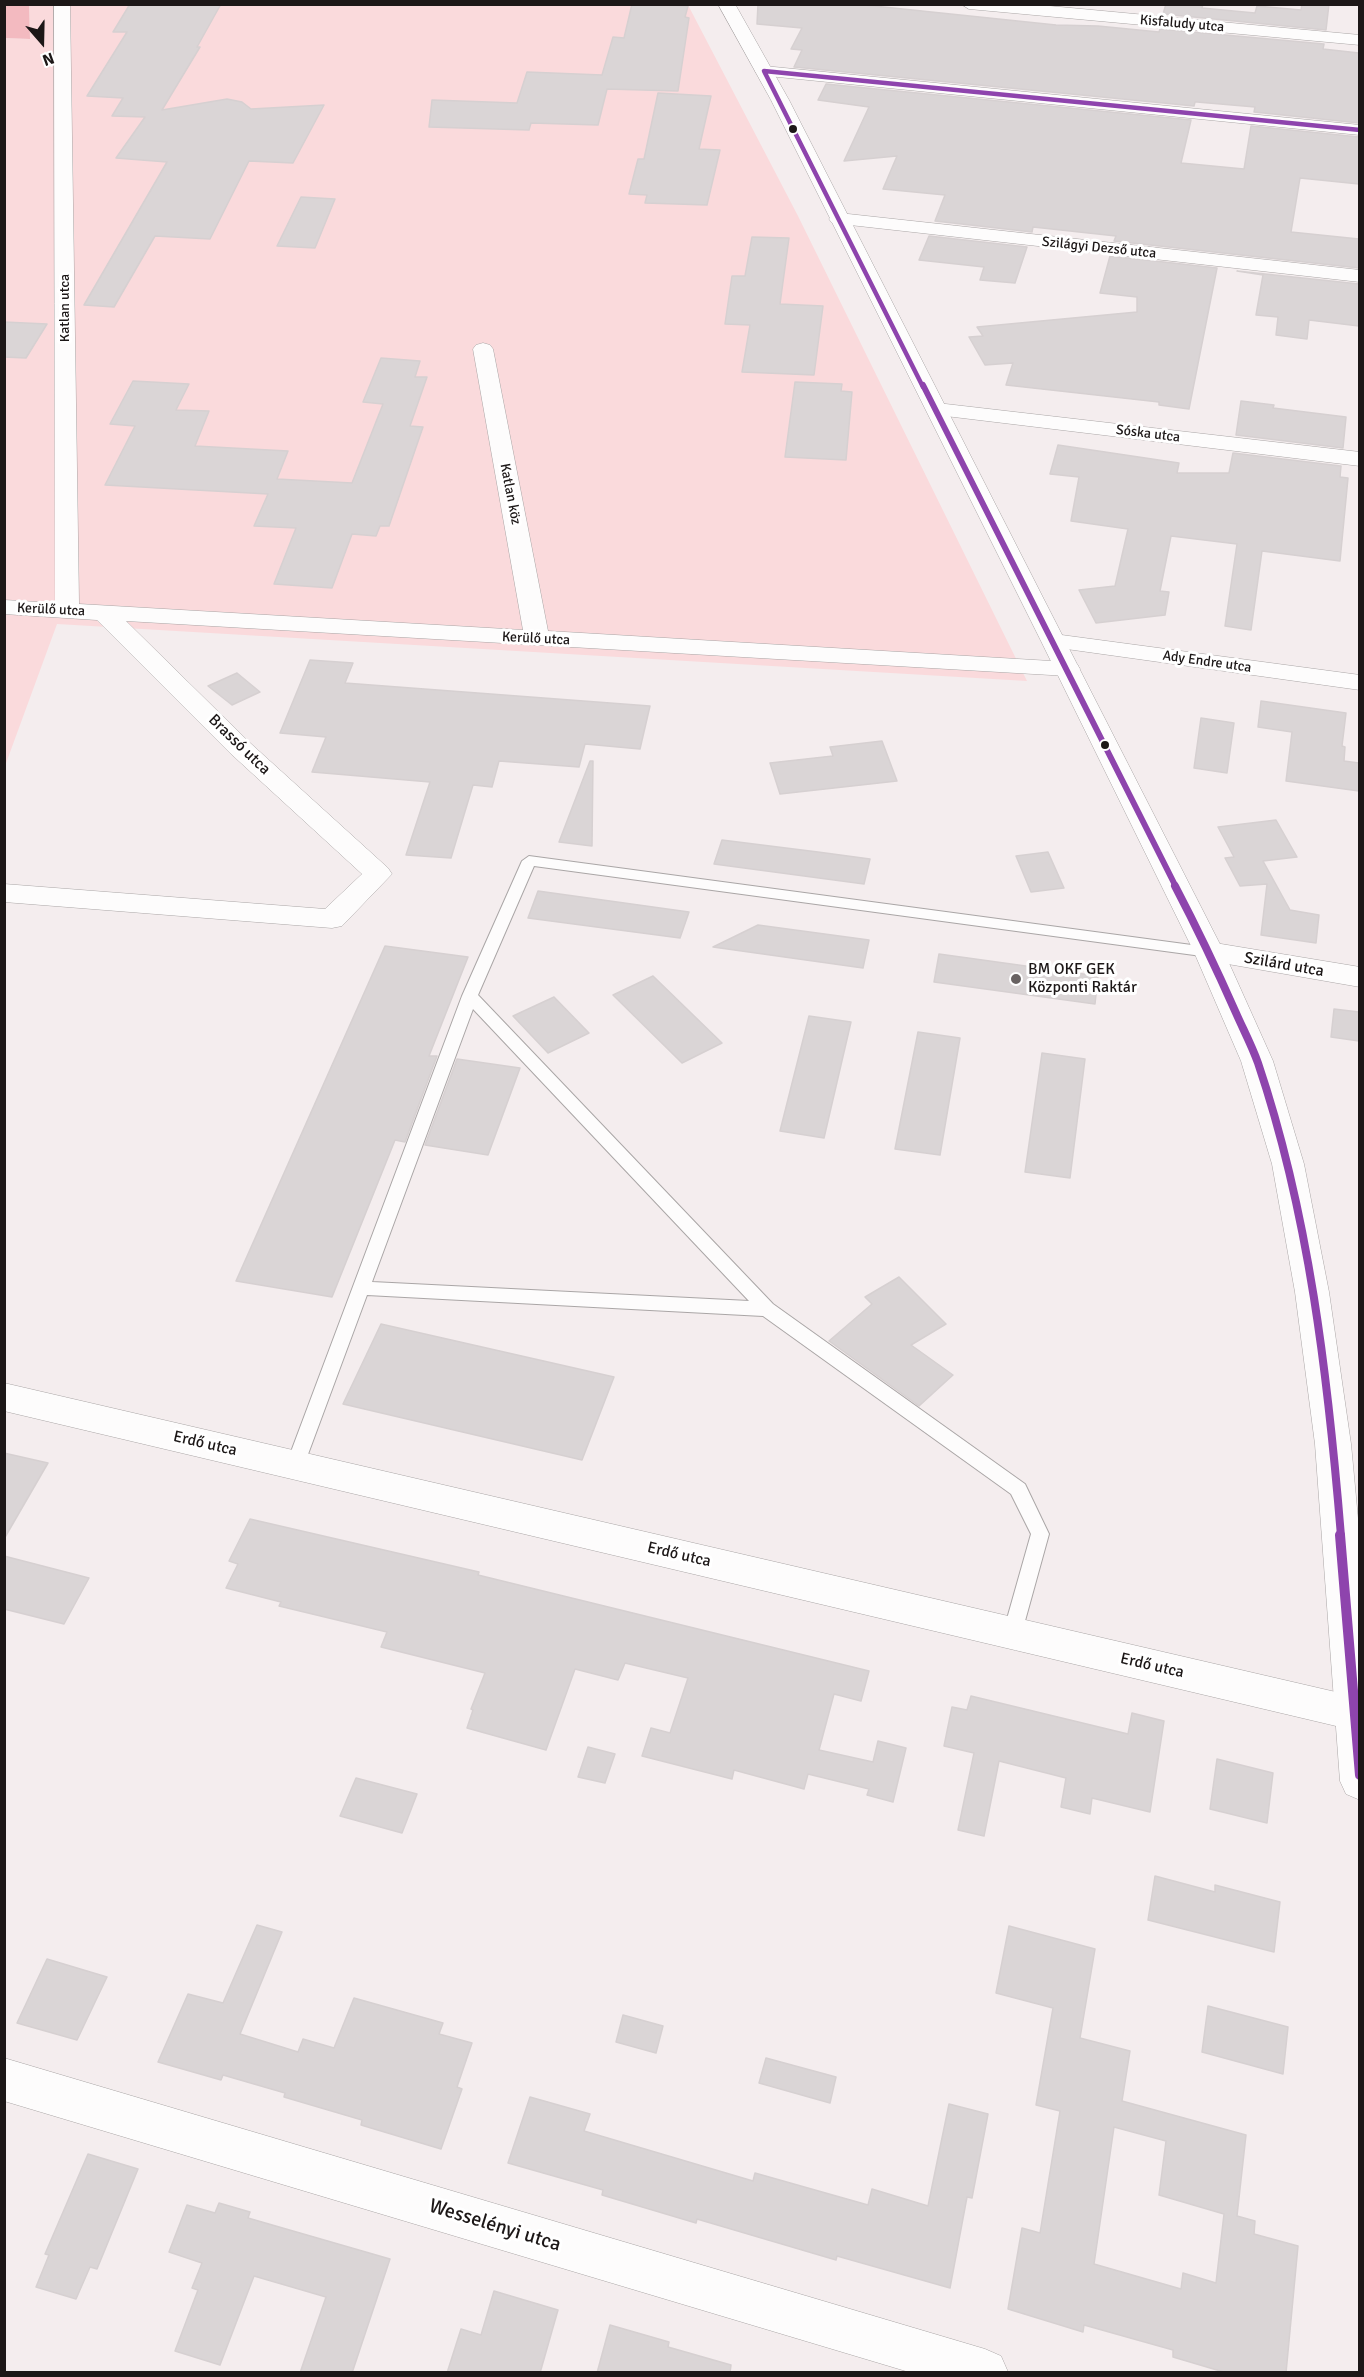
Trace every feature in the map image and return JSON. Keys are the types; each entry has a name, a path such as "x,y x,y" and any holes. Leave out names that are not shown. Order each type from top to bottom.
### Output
{"main road":[{"path":"726,4 765,71 1054,641 1209,952 1257,1061 1288,1164 1312,1292 1333,1444 1359,1781"}],"street":[{"name":"Katlan utca","path":"62,4 67,611"},
{"name":"Kisfaludy utca","path":"969,4 1359,40"},
{"path":"765,71 1359,130"},
{"name":"Szilágyi Dezső utca","path":"839,219 1359,276"},
{"name":"Katlan köz","path":"483,349 537,639"},
{"name":"Sóska utca","path":"937,409 1359,459"},
{"name":"Kerülő utca","path":"4,608 1068,669"},
{"name":"Brassó utca","path":"4,893 332,919 378,874 239,747 104,613"},
{"name":"Ady Endre utca","path":"1054,641 1359,683"},
{"name":"Szilárd utca","path":"1209,952 1359,977"},
{"name":"Erdő utca","path":"4,1397 1353,1713"},
{"name":"Wesselényi utca","path":"4,2079 985,2373"}],"lane":[{"path":"295,1465 470,996 529,861 1209,952"},
{"path":"470,996 767,1309 1018,1489 1040,1534 1013,1633"},
{"path":"360,1288 767,1309"}],"shaded area":[{"path":"5,4 29,5 30,39 5,38"},
{"path":"29,5 688,5 798,216 1027,681 57,624 5,766 4,38 30,39"}],"building":[{"path":"130,4 221,4 197,47 200,47 162,110 227,99 242,102 251,109 324,105 293,163 249,161 210,239 155,236 114,307 84,305 167,162 116,158 145,117 112,116 123,98 87,96 127,32 113,32"},
{"path":"632,4 688,6 685,17 689,18 678,91 607,89 598,125 531,123 529,130 429,127 432,100 517,103 527,72 602,75 613,37 624,38"},
{"path":"758,4 855,4 1056,25 1098,26 1159,32 1160,29 1324,44 1323,49 1359,53 1359,123 1254,112 1255,107 1197,102 1194,106 794,67 802,50 791,49 802,28 757,24"},
{"path":"1166,4 1203,4 1202,8 1255,13 1257,6 1301,10 1302,4 1329,4 1326,30 1163,14"},
{"path":"826,84 1191,120 1181,163 1244,169 1251,126 1359,137 1359,184 1300,178 1291,232 1359,239 1359,268 1114,241 1116,236 1033,227 1032,232 935,221 945,195 883,189 897,156 844,161 869,107 818,100"},
{"path":"658,93 711,96 699,149 720,150 707,205 645,203 647,195 629,194 638,159 644,159"},
{"path":"301,197 335,199 315,248 277,246"},
{"path":"929,236 1027,247 1015,283 980,280 984,267 919,260"},
{"path":"752,237 789,238 780,304 823,306 814,375 742,372 750,325 725,324 732,276 745,276"},
{"path":"1110,256 1217,268 1189,409 1159,405 1159,402 1006,385 1013,363 985,365 969,337 983,336 977,327 1137,312 1137,297 1100,293"},
{"path":"1237,271 1359,284 1359,326 1309,320 1307,339 1276,335 1278,317 1256,315 1263,275"},
{"path":"4,322 47,324 26,358 4,357"},
{"path":"381,358 420,361 415,377 427,377 410,426 423,427 389,526 380,526 376,536 352,534 332,588 274,584 296,528 254,526 268,494 105,485 135,426 110,424 133,381 189,384 176,410 209,411 195,446 288,451 277,479 352,483 383,404 363,402"},
{"path":"795,382 842,384 841,391 852,392 846,460 785,457"},
{"path":"1241,401 1274,405 1273,408 1346,417 1343,448 1236,435"},
{"path":"1058,445 1179,463 1177,473 1229,473 1233,453 1341,466 1340,477 1348,478 1340,561 1262,551 1251,630 1225,626 1237,544 1171,536 1160,591 1169,592 1165,615 1096,623 1079,590 1115,586 1128,529 1071,521 1079,477 1050,474"},
{"path":"310,660 353,663 345,683 650,706 640,749 585,744 579,767 499,761 492,787 473,785 451,858 406,855 430,782 312,772 326,737 280,733"},
{"path":"237,673 260,692 232,705 208,686"},
{"path":"1261,701 1346,713 1342,746 1345,747 1344,761 1359,763 1359,791 1286,781 1292,732 1258,727"},
{"path":"1201,718 1234,723 1227,773 1194,768"},
{"path":"882,741 897,781 780,794 770,763 833,756 830,747"},
{"path":"590,761 593,761 592,846 559,842"},
{"path":"1276,820 1297,857 1263,861 1290,910 1319,915 1316,943 1261,935 1267,884 1240,886 1225,858 1234,857 1218,827"},
{"path":"722,840 870,859 864,884 714,864"},
{"path":"1048,852 1064,888 1031,892 1016,856"},
{"path":"538,891 689,912 680,938 528,918"},
{"path":"758,925 869,940 863,968 713,947"},
{"path":"385,946 468,957 429,1056 437,1056 405,1142 395,1140 332,1297 236,1281"},
{"name":"BM OKF GEK Központi Raktár","path":"939,954 1098,976 1095,1004 934,982"},
{"path":"653,976 722,1043 682,1063 613,995"},
{"path":"554,997 589,1033 548,1053 513,1016"},
{"path":"1334,1009 1359,1012 1359,1041 1331,1037"},
{"path":"809,1016 851,1022 824,1138 780,1131"},
{"path":"918,1032 960,1038 940,1155 895,1149"},
{"path":"1042,1053 1085,1059 1070,1178 1025,1172"},
{"path":"457,1059 520,1068 488,1155 425,1145"},
{"path":"899,1277 946,1324 911,1345 953,1375 919,1406 829,1341 872,1304 865,1297"},
{"path":"381,1324 614,1377 582,1460 343,1404"},
{"path":"4,1453 48,1463 4,1539"},
{"path":"250,1519 479,1572 478,1575 869,1671 861,1701 834,1694 819,1750 873,1762 878,1741 906,1748 893,1802 867,1795 869,1789 808,1774 804,1789 734,1770 732,1779 642,1756 651,1728 670,1733 688,1678 625,1663 618,1680 575,1669 546,1750 467,1728 473,1710 471,1709 485,1673 381,1647 387,1632 279,1606 281,1602 226,1588 238,1564 229,1561"},
{"path":"4,1556 89,1578 64,1624 4,1609"},
{"path":"971,1696 1128,1734 1132,1713 1164,1721 1150,1812 1092,1798 1090,1814 1061,1807 1066,1778 999,1761 984,1836 958,1830 974,1753 944,1746 952,1707 967,1710"},
{"path":"588,1747 615,1754 605,1783 578,1777"},
{"path":"1217,1759 1273,1773 1267,1823 1210,1809"},
{"path":"356,1778 417,1794 402,1833 340,1816"},
{"path":"1155,1876 1215,1892 1215,1885 1280,1902 1274,1952 1148,1920"},
{"path":"257,1925 282,1932 240,2034 298,2052 303,2039 334,2048 354,1998 443,2023 439,2034 472,2043 457,2087 462,2089 441,2149 361,2125 362,2120 284,2097 285,2093 223,2075 221,2080 158,2062 188,1994 223,2003"},
{"path":"1009,1926 1095,1949 1080,2038 1130,2051 1122,2101 1246,2135 1237,2216 1255,2221 1254,2234 1298,2246 1286,2373 1227,2373 1173,2357 1173,2350 1084,2325 1083,2332 1008,2309 1022,2228 1040,2233 1060,2111 1036,2105 1053,2008 996,1993","holes":["1114,2127 1166,2141 1159,2195 1224,2214 1216,2283 1183,2273 1181,2289 1094,2264"]},
{"path":"47,1959 107,1977 77,2040 17,2023"},
{"path":"1208,2006 1288,2027 1283,2074 1202,2052"},
{"path":"623,2015 663,2026 656,2053 616,2042"},
{"path":"766,2058 836,2077 830,2103 759,2083"},
{"path":"530,2097 590,2114 584,2131 753,2181 755,2173 868,2205 872,2189 928,2206 949,2104 988,2114 972,2198 967,2197 950,2288 837,2256 836,2260 697,2219 696,2223 602,2195 603,2190 508,2163"},
{"path":"88,2154 138,2169 97,2269 90,2267 76,2299 36,2287 49,2255 45,2254"},
{"path":"219,2203 250,2212 248,2218 390,2259 352,2373 300,2373 326,2297 254,2276 220,2365 175,2351 198,2290 192,2288 202,2263 169,2252 187,2205 215,2213"},
{"path":"494,2291 558,2310 540,2373 447,2373 461,2329 481,2335"},
{"path":"610,2325 669,2342 668,2347 731,2365 730,2373 597,2373"}],"transit line":[{"path":"764,71 1209,952 1257,1061 1288,1164 1312,1292 1333,1444 1360,1775"},
{"path":"764,71 1360,130"}],"place":[{"name":"BM OKF GEK Központi Raktár","path":"1016,979"}]}
